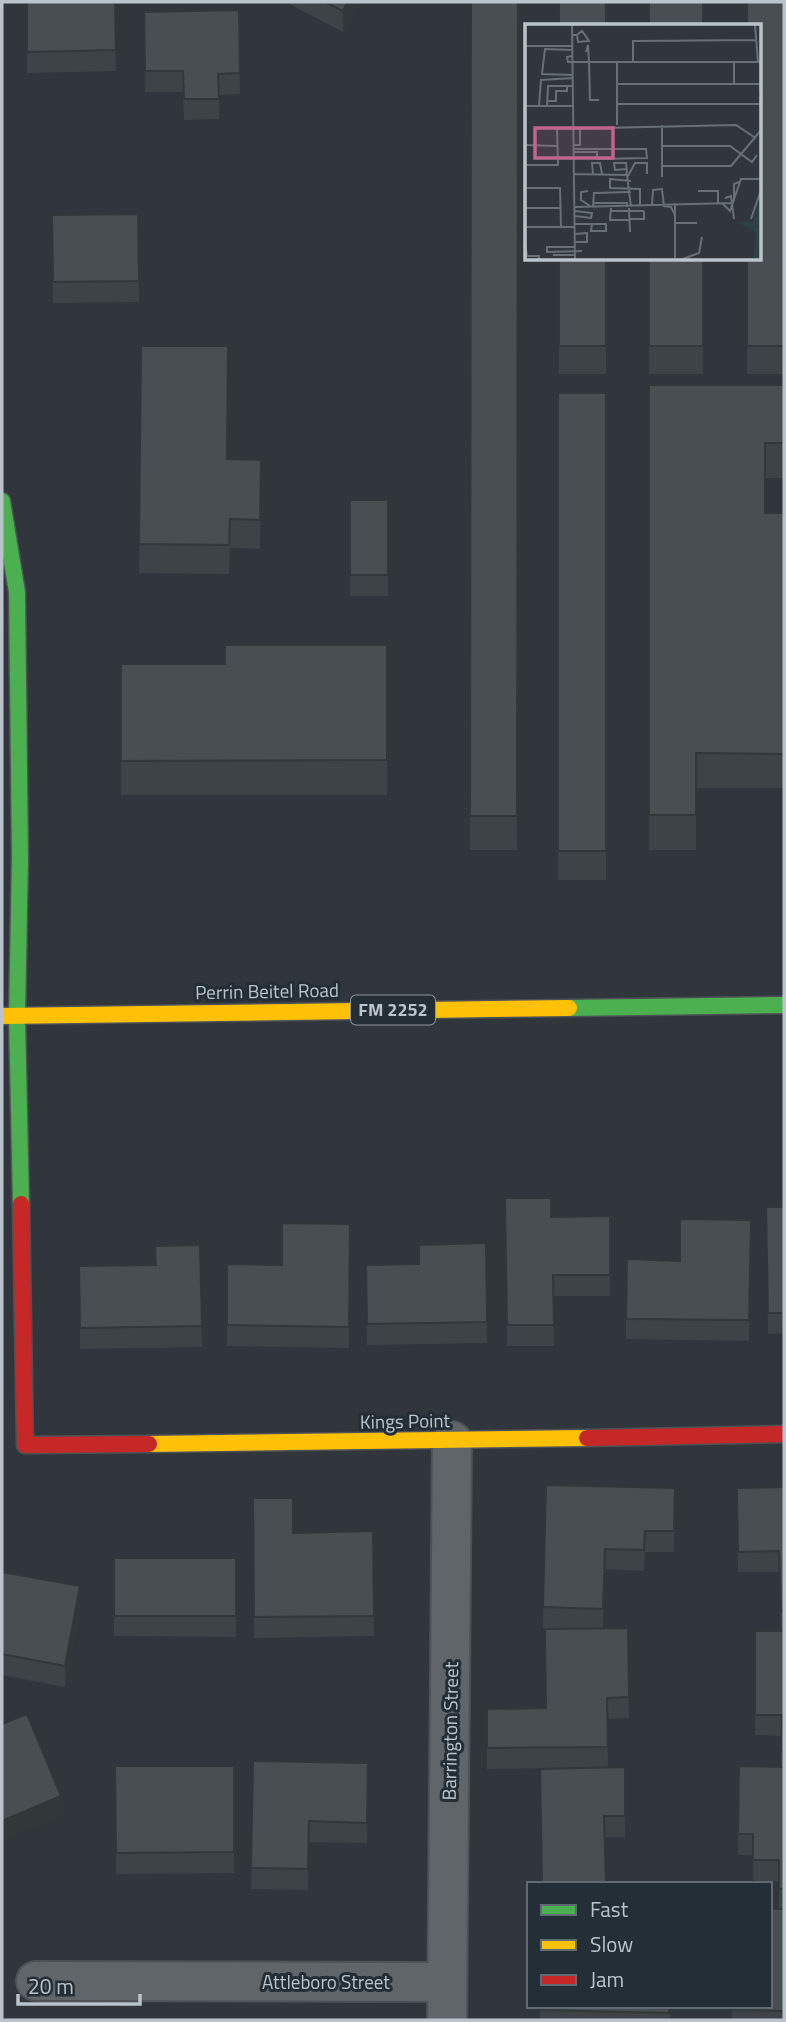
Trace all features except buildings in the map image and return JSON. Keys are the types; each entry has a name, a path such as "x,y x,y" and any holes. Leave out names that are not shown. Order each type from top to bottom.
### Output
{"street":[{"path":"2,501 17,592 20,859 10,1016"},
{"name":"Perrin Beitel Road","path":"10,1016 784,1005"},
{"name":"Kings Point","path":"10,1016 26,1445 453,1441 784,1434"},
{"name":"Barrington Street","path":"447,2020 453,1441"},
{"name":"Attleboro Street","path":"36,1981 447,1982"}],"traffic: fast":[{"path":"2,501 17,592 20,859 17,1016 21,1204"},
{"path":"569,1008 784,1005"}],"traffic: slow":[{"path":"2,1016 569,1008"},
{"path":"149,1444 587,1438"}],"traffic: jam":[{"path":"21,1204 25,1445 149,1444"},
{"path":"587,1438 784,1434"}]}
